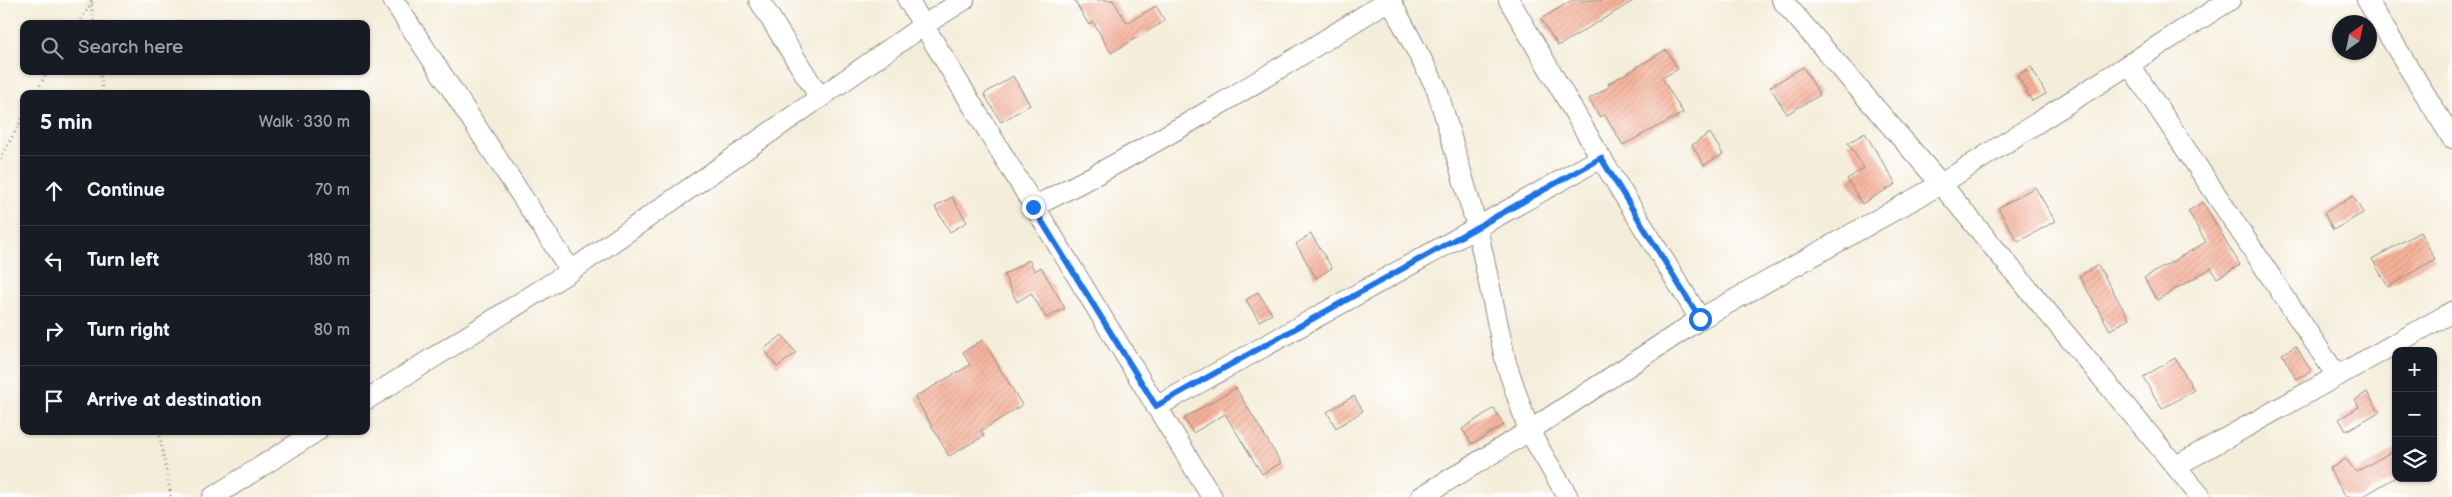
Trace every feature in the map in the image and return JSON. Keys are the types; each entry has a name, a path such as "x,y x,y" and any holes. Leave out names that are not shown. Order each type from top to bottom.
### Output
{"street":[{"path":"394,0 571,271"},
{"path":"759,0 820,98"},
{"path":"908,0 1212,497"},
{"path":"370,397 571,271 924,24 964,0"},
{"path":"1033,207 1098,174 1308,51 1390,0 1437,89 1477,227 1506,363 1529,431 1568,497"},
{"path":"1509,0 1601,158 1700,319"},
{"path":"1782,0 1941,184 2202,497"},
{"path":"1420,497 1529,431 1700,319 1941,184 2230,0"},
{"path":"2367,0 2452,138"},
{"path":"2129,64 2337,376"},
{"path":"1156,406 1601,158"},
{"path":"2176,466 2452,312"},
{"path":"213,497 311,435"}],"path":[{"path":"80,20 91,1"},
{"path":"91,1 93,20"},
{"path":"37,90 46,75"},
{"path":"101,75 102,90"},
{"path":"0,159 20,122"},
{"path":"160,435 171,497"}],"building":[{"path":"1074,0 1113,0 1127,23 1156,6 1165,21 1111,53 1093,22 1089,25"},
{"path":"1572,0 1635,0 1558,46 1541,19"},
{"path":"1666,50 1678,69 1662,78 1683,113 1623,145 1604,114 1600,117 1589,99 1609,87 1608,84"},
{"path":"1803,67 1820,95 1787,114 1770,87"},
{"path":"2031,67 2046,94 2032,101 2017,75"},
{"path":"1013,76 1030,105 1001,122 984,94"},
{"path":"1710,133 1723,154 1704,165 1692,145"},
{"path":"1865,133 1896,184 1862,204 1847,179 1864,168 1848,143"},
{"path":"2035,187 2055,221 2018,242 1998,208"},
{"path":"2353,196 2363,213 2333,230 2324,213"},
{"path":"952,197 967,222 950,232 935,207"},
{"path":"2203,202 2240,265 2217,278 2211,268 2157,300 2144,278 2206,242 2188,211"},
{"path":"2420,232 2435,259 2388,287 2372,259"},
{"path":"1311,234 1332,268 1316,278 1296,244"},
{"path":"1029,260 1035,271 1041,267 1065,308 1046,318 1031,293 1017,302 1004,275"},
{"path":"2098,265 2129,319 2110,330 2079,276"},
{"path":"1258,292 1272,314 1259,321 1246,300"},
{"path":"782,335 796,353 777,367 764,349"},
{"path":"983,340 1022,405 981,431 984,436 949,456 915,397 970,365 963,352"},
{"path":"2296,346 2311,371 2296,379 2282,354"},
{"path":"2175,358 2194,390 2162,409 2143,377"},
{"path":"1236,388 1281,463 1262,474 1225,414 1193,433 1184,418"},
{"path":"2367,392 2379,412 2346,431 2339,419 2359,407 2355,400"},
{"path":"1354,396 1363,411 1336,428 1327,412"},
{"path":"1494,408 1504,425 1472,444 1462,429"},
{"path":"2392,451 2392,479 2362,497 2346,497 2329,469 2346,459 2356,472"}],"route":[{"path":"1033,207 1156,406 1601,158 1700,319"}]}
